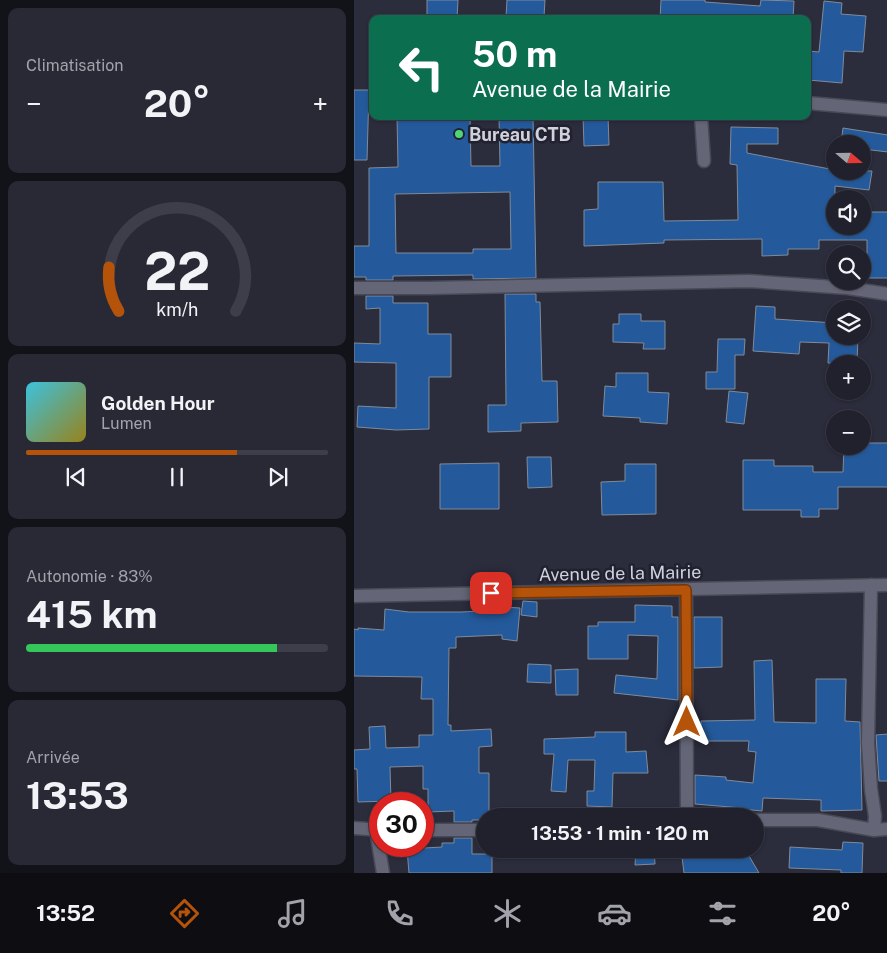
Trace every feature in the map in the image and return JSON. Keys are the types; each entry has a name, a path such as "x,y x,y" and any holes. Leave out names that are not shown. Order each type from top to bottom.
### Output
{"street":[{"path":"811,103 887,110"},
{"path":"701,120 704,161"},
{"path":"354,288 430,288 750,280 848,288 887,294"},
{"path":"870,585 868,743 870,789 875,816 881,830"},
{"name":"Avenue de la Mairie","path":"354,596 887,585"},
{"path":"686,590 687,808"},
{"path":"764,820 818,820 881,830"},
{"path":"354,828 369,829"},
{"path":"434,830 476,830"},
{"path":"381,857 383,873"}],"building":[{"path":"427,0 458,0 457,15 427,15"},
{"path":"507,0 545,0 544,15 506,15"},
{"path":"661,0 705,0 705,2 760,6 761,0 794,1 793,15 660,15"},
{"path":"824,1 842,3 841,14 866,16 863,52 844,51 842,83 811,80 811,51 819,52"},
{"path":"354,90 369,90 367,160 354,160"},
{"path":"397,120 470,120 471,166 500,166 499,120 533,120 536,278 473,279 473,275 393,276 393,280 366,280 366,277 354,277 354,246 369,246 369,168 398,167","holes":["510,192 511,249 473,249 473,253 396,253 395,194"]},
{"path":"583,120 608,120 609,145 584,146"},
{"path":"731,127 778,128 778,144 747,144 747,153 826,168 826,180 871,180 869,190 835,186 835,190 826,190 826,235 871,235 871,212 888,212 888,278 871,278 871,245 867,245 867,240 819,240 819,249 788,249 788,255 762,256 762,239 664,240 664,243 584,246 584,210 598,209 598,182 663,182 664,221 738,220 737,165 730,164"},
{"path":"843,128 888,135 888,152 872,150 872,135 842,135"},
{"path":"505,294 536,294 536,302 540,302 542,381 557,381 558,422 521,423 521,431 488,432 488,405 506,405"},
{"path":"366,296 393,296 393,303 428,303 428,334 451,334 451,377 429,377 429,429 396,430 357,427 358,406 396,408 396,363 354,362 354,343 380,344 380,308 366,309"},
{"path":"756,306 775,307 775,319 826,322 826,343 800,342 799,354 753,351"},
{"path":"619,314 641,314 641,321 665,321 665,349 643,349 644,343 613,342 613,324 619,324"},
{"path":"718,339 745,339 744,355 735,355 735,389 706,389 706,372 717,372"},
{"path":"829,345 858,345 857,355 828,355"},
{"path":"616,373 648,373 648,392 669,393 667,424 640,422 640,418 603,416 605,386 616,387"},
{"path":"729,391 748,393 744,424 726,422"},
{"path":"871,443 888,443 888,487 838,487 838,509 819,509 819,517 801,517 801,510 743,510 743,460 774,460 774,466 813,466 813,472 843,472 844,455 871,455"},
{"path":"527,457 551,457 552,487 528,488"},
{"path":"499,463 499,509 440,509 440,464"},
{"path":"625,464 656,464 656,514 602,515 601,482 625,481"},
{"path":"523,601 537,602 537,617 521,615"},
{"path":"635,605 672,606 672,617 678,617 678,700 614,693 616,675 657,679 658,636 628,635 628,659 588,659 588,626 598,626 598,622 635,622"},
{"path":"504,607 520,608 517,641 502,639 502,635 456,637 456,648 449,648 448,725 451,725 451,731 491,729 492,746 479,747 479,773 489,773 489,808 476,808 476,820 472,820 472,822 454,822 454,811 434,812 434,792 428,792 428,789 423,789 423,766 390,767 391,792 369,792 369,802 358,802 357,769 354,769 354,750 370,749 369,727 385,726 386,748 419,747 419,735 433,735 433,699 421,699 422,677 354,676 354,629 384,630 385,609 409,612 504,610"},
{"path":"694,617 722,617 722,667 694,668"},
{"path":"772,660 774,722 816,723 816,679 846,679 845,721 860,722 862,810 821,811 821,800 763,798 762,808 695,804 695,775 726,777 726,780 753,783 756,752 748,751 749,741 701,741 701,721 755,720 754,661"},
{"path":"528,664 551,665 551,683 527,682"},
{"path":"578,669 578,695 556,695 555,670"},
{"path":"595,732 626,732 626,752 646,751 648,773 613,773 612,807 587,806 587,791 594,791 595,760 568,760 566,792 551,791 554,754 544,754 544,739 595,737"},
{"path":"888,734 888,781 879,781 876,735"},
{"path":"454,838 472,838 472,854 476,854 476,858 492,858 492,873 409,873 408,857 434,857 434,847 442,847 442,843 454,843"},
{"path":"843,842 863,843 862,873 841,873 841,870 789,868 790,847 842,850"},
{"path":"635,858 655,858 655,864 635,865"},
{"path":"682,858 750,858 759,873 684,873"}],"place":[{"name":"Bureau CTB","path":"459,134"}],"route":[{"path":"491,593 686,590 687,722"}]}
